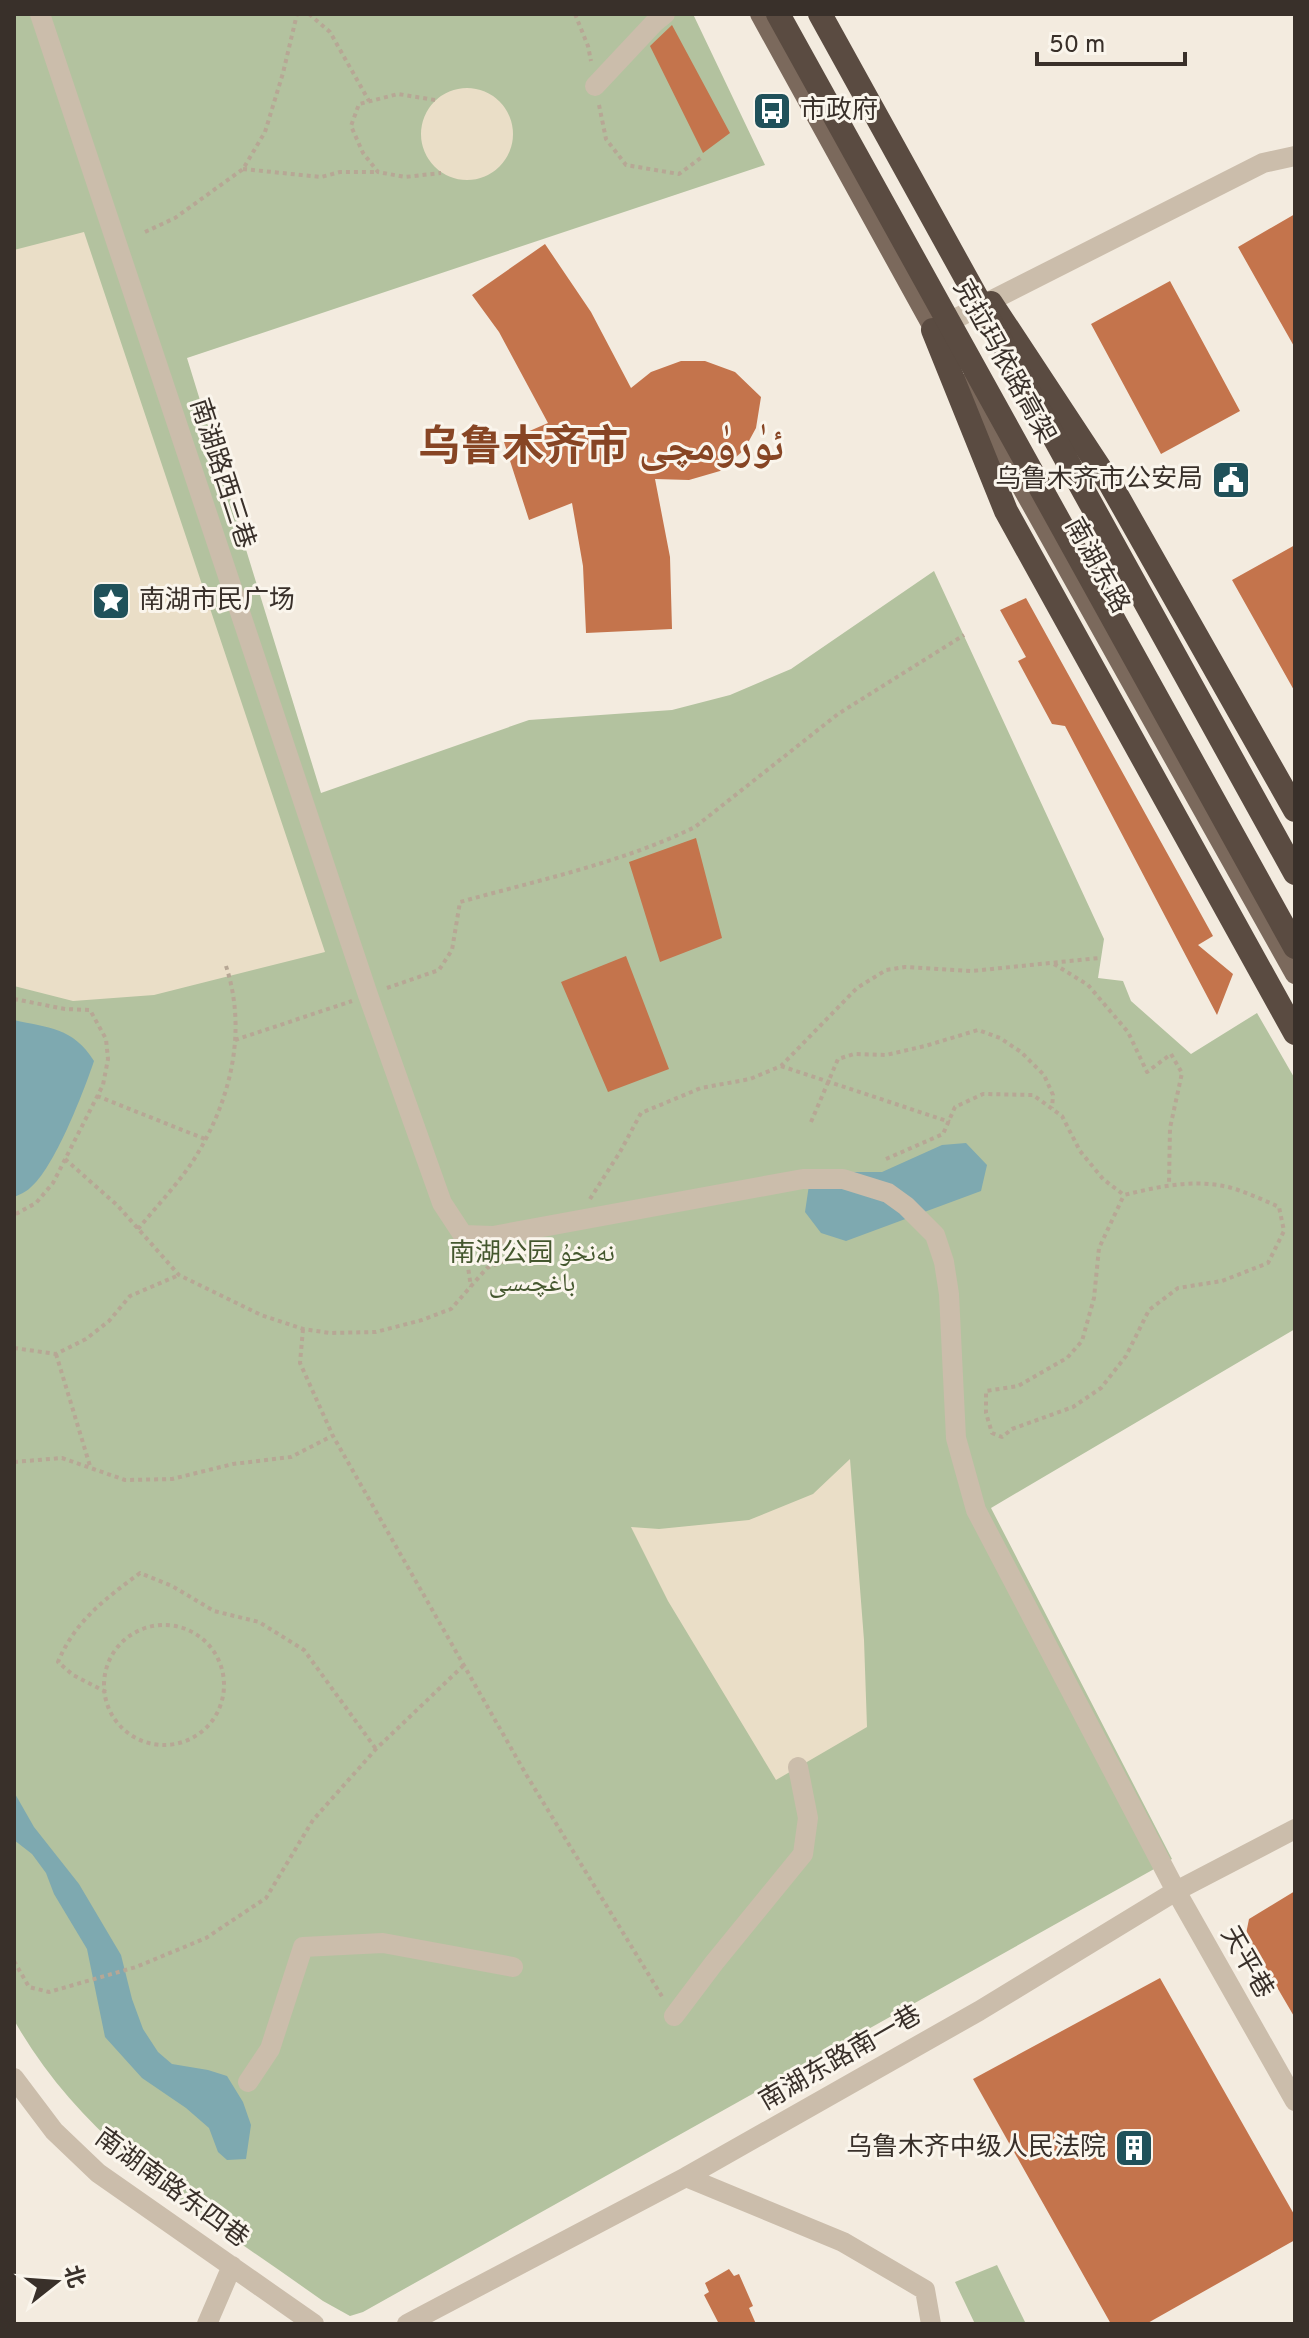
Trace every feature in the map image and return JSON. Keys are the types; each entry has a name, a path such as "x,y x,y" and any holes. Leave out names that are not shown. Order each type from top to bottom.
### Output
{"highway":[{"name":"克拉玛依路高架","path":"778,14 1295,947"},
{"name":"克拉玛依路高架","path":"822,14 1295,873"},
{"path":"991,303 1111,485 1295,810"},
{"path":"933,330 1006,511 1295,1033"}],"main road":[{"name":"南湖东路","path":"760,14 933,330 1295,974"},
{"name":"南湖东路","path":"822,14 991,303 1295,873"}],"street":[{"name":"南湖路西三巷","path":"40,14 368,995 442,1203 463,1235"},
{"path":"595,86 665,14"},
{"path":"933,330 1263,163 1295,156"},
{"name":"天平巷","path":"463,1235 493,1236 803,1179 843,1179 888,1193 935,1235 944,1262 949,1294 956,1438 976,1510 1176,1891 1295,2101"},
{"path":"674,2016 803,1854 808,1818 798,1767"},
{"name":"南湖东路南一巷","path":"407,2324 686,2177 979,2011 1176,1891 1295,1829"},
{"path":"248,2082 270,2049 303,1947 383,1943 513,1967"},
{"name":"南湖南路东四巷","path":"14,2078 54,2131 98,2173 314,2324"},
{"path":"686,2177 843,2242 925,2290 931,2324"},
{"path":"207,2324 232,2266"}],"path":[{"path":"145,232 175,218 243,169 265,132 297,14"},
{"path":"309,14 330,32 369,101"},
{"path":"575,14 588,46 606,139 626,165 679,174 702,157"},
{"path":"378,172 363,153 351,126 359,104 398,94 435,100"},
{"path":"243,169 321,177 340,172 378,172 405,177 441,173"},
{"path":"235,1040 439,970 452,950 460,902 618,858 695,827 838,714 964,635"},
{"path":"574,1222 641,1113 701,1088 750,1079 781,1066 857,988 886,970 905,967 972,971 1099,958"},
{"path":"1052,963 1088,985 1128,1032 1147,1072 1171,1054 1182,1073 1170,1128 1169,1184"},
{"path":"138,1229 193,1162 231,1080 235,1040 233,987 226,966"},
{"path":"14,999 65,1009 90,1010 106,1039 108,1059 103,1085 53,1183 36,1203 14,1215"},
{"path":"811,1122 838,1059 854,1054 886,1055 978,1030 1000,1038 1021,1052 1044,1075 1053,1095 1052,1108"},
{"path":"781,1066 950,1122"},
{"path":"886,1159 943,1134 955,1107 983,1094 1033,1095 1062,1116 1080,1151 1103,1179 1124,1195"},
{"path":"97,1096 205,1139"},
{"path":"65,1159 118,1206 179,1275 261,1315 303,1329 330,1333 376,1332 422,1320 451,1309 487,1268 534,1248"},
{"path":"1169,1184 1235,1189 1279,1207 1284,1231 1268,1263 1222,1281 1178,1288 1149,1310 1126,1356 1101,1388 1073,1407 1012,1429 1002,1437 992,1433 986,1413 986,1391 1018,1386 1067,1358 1082,1341 1094,1298 1099,1248 1124,1195 1169,1184"},
{"path":"463,1235 471,1287"},
{"path":"14,1348 56,1354 86,1339 109,1321 130,1296 179,1275"},
{"path":"303,1329 300,1363 333,1436 527,1776 674,2016"},
{"path":"56,1354 90,1466"},
{"path":"14,1462 62,1458 125,1480 172,1479 233,1464 291,1457 333,1436"},
{"path":"106,1692 73,1675 58,1662 67,1639 100,1603 140,1573 172,1586 214,1611 259,1622 304,1650 376,1749"},
{"path":"171,1625 194,1632 212,1648 222,1669 224,1692 217,1715 202,1733 181,1744 157,1745 135,1738 117,1723 106,1702 106,1692 104,1678 111,1656 127,1638 148,1627 171,1625"},
{"path":"14,1961 29,1987 49,1992 136,1967 206,1938 266,1898 313,1820 376,1749 465,1664"}],"green space":[{"name":"南湖公园 نەنخۇ باغچىسى","path":"14,14 693,14 765,165 187,358 321,793 529,720 672,710 730,695 791,669 934,571 1104,939 1098,978 1123,981 1131,1001 1191,1054 1257,1013 1295,1079 1295,1329 991,1508 1172,1859 363,2312 350,2316 323,2301 194,2209 112,2142 43,2065 14,2020"},
{"path":"997,2265 1026,2324 975,2324 955,2282"}],"shaded area":[{"path":"458,88 476,88 493,95 506,108 513,134 506,160 493,173 476,180 458,180 441,173 428,160 421,143 421,125 428,108 441,95"},
{"name":"南湖市民广场","path":"84,232 325,952 154,995 73,1001 14,986 14,250"},
{"path":"850,1459 864,1640 867,1727 776,1780 668,1601 631,1527 659,1529 749,1520 813,1494"}],"water":[{"path":"14,1020 68,1035 94,1061 67,1129 49,1164 30,1188 14,1197"},
{"path":"966,1143 987,1165 981,1191 846,1241 821,1233 805,1212 809,1185 834,1172 882,1172 942,1145"},
{"path":"14,1792 34,1827 79,1884 121,1955 143,2029 158,2052 172,2064 227,2076 243,2102 251,2125 246,2159 227,2160 218,2152 209,2128 142,2078 105,2037 87,1949 54,1894 46,1873 32,1854 14,1840"}],"building":[{"path":"672,25 730,133 703,153 650,46"},
{"path":"1295,214 1295,348 1238,247"},
{"path":"545,244 591,312 631,388 651,372 681,361 705,361 735,372 761,397 756,428 744,450 720,471 689,480 655,479 670,557 672,629 586,633 583,566 572,503 529,520 504,442 548,423 499,332 472,295"},
{"path":"1170,281 1240,411 1161,454 1091,324"},
{"path":"1295,545 1295,692 1232,580"},
{"path":"1026,598 1213,936 1198,945 1233,974 1217,1015 1065,726 1052,724 1018,661 1026,657 1000,610"},
{"path":"696,838 722,938 660,962 629,862"},
{"path":"626,956 669,1069 608,1092 561,982"},
{"path":"1295,1891 1295,2018 1246,1934 1249,1919"},
{"name":"乌鲁木齐中级人民法院","path":"1160,1978 1295,2216 1295,2240 1146,2324 1111,2324 973,2079"},
{"path":"729,2269 734,2276 739,2274 753,2306 749,2308 756,2324 719,2324 704,2295 709,2292 705,2283"}],"place":[{"name":"市政府","path":"772,111"},
{"name":"乌鲁木齐市公安局","path":"1231,480"},
{"name":"南湖市民广场","path":"111,601"},
{"name":"乌鲁木齐中级人民法院","path":"1134,2148"}],"district":[{"name":"乌鲁木齐市 ئۈرۈمچى","path":"601,449"}]}
